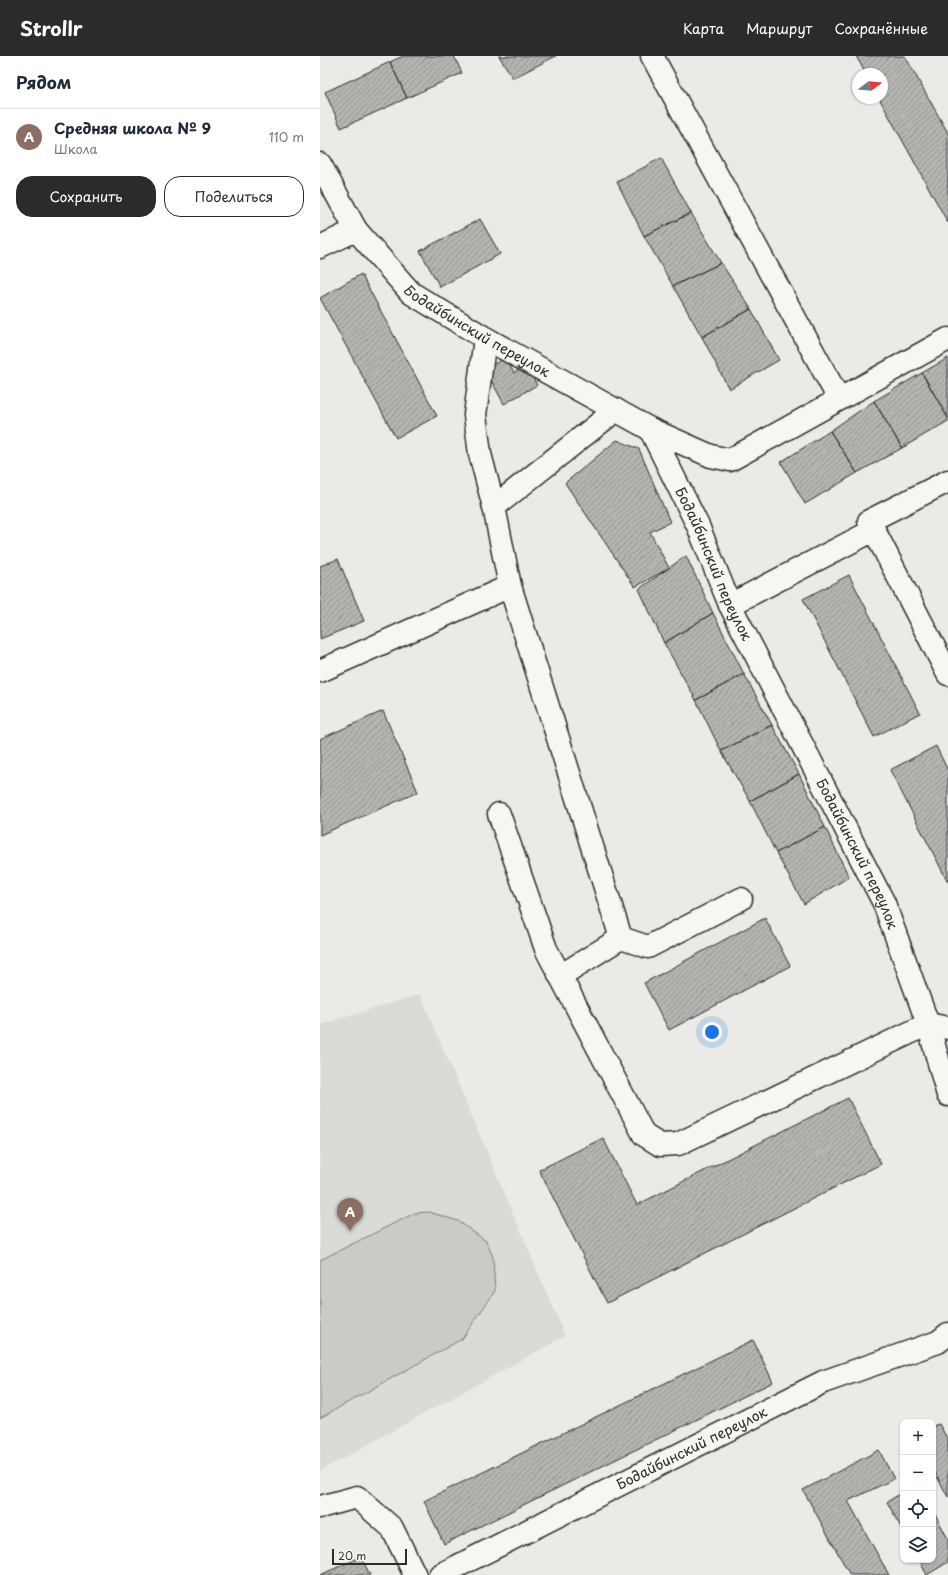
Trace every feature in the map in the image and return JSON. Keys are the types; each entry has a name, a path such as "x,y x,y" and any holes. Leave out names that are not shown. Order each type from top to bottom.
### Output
{"street":[{"path":"652,56 839,399"},
{"name":"Бодайбинский переулок","path":"320,164 356,230 411,293 485,338 650,429 698,526 730,605 884,903 938,1026 948,1096"},
{"path":"320,247 356,230"},
{"path":"485,338 475,415 480,454 494,507 510,586 620,938"},
{"path":"650,429 711,456 730,460 948,339"},
{"path":"494,507 616,410"},
{"path":"948,481 869,522 948,674"},
{"path":"730,605 874,530"},
{"path":"320,671 510,586"},
{"path":"499,814 546,949 644,1135 660,1146 678,1144 938,1026"},
{"path":"620,938 648,947 741,899"},
{"path":"560,976 620,938"},
{"name":"Бодайбинский переулок","path":"440,1575 823,1382 938,1342 948,1334"},
{"path":"320,1507 357,1497 392,1528 415,1575"}],"shaded area":[{"path":"420,994 565,1336 320,1471 320,1418 462,1339 415,1213 320,1260 320,1025"},
{"path":"429,1212 458,1221 486,1241 493,1257 495,1291 462,1339 320,1418 320,1260 415,1213"}],"building":[{"path":"403,56 454,56 462,73 407,98 390,62"},
{"path":"499,56 556,56 513,78"},
{"path":"856,56 905,56 948,133 948,223 882,104 888,104 888,68 863,68"},
{"path":"390,62 407,98 341,128 325,92"},
{"path":"661,158 691,213 644,236 617,182"},
{"path":"691,213 721,263 673,286 644,236"},
{"path":"480,219 500,254 440,287 420,251"},
{"path":"721,263 751,309 702,337 673,286"},
{"path":"361,274 437,416 396,438 320,298"},
{"path":"751,309 779,360 729,389 702,337"},
{"path":"505,358 514,373 526,366 537,385 504,404 485,369"},
{"path":"948,358 948,418 922,373"},
{"path":"922,373 948,418 948,421 902,448 874,401"},
{"path":"874,401 902,448 857,473 830,431"},
{"path":"830,431 857,473 805,504 781,462"},
{"path":"617,440 639,449 670,522 650,532 669,568 635,587 565,483"},
{"path":"686,556 713,613 664,643 639,589"},
{"path":"338,559 364,621 320,639 320,566"},
{"path":"849,575 920,713 874,737 803,599"},
{"path":"713,613 744,674 696,700 664,643"},
{"path":"744,674 772,725 721,751 696,700"},
{"path":"383,711 418,792 320,835 320,739"},
{"path":"772,725 799,774 750,801 721,751"},
{"path":"936,746 948,771 948,882 890,770"},
{"path":"799,774 825,827 776,853 750,801"},
{"path":"825,827 849,877 804,904 776,853"},
{"path":"765,918 790,966 669,1030 644,983"},
{"path":"848,1098 881,1164 607,1303 539,1170 603,1138 637,1205"},
{"path":"753,1340 773,1382 444,1544 424,1501"},
{"path":"939,1424 948,1440 948,1497 936,1475 936,1425"},
{"path":"879,1450 894,1479 848,1501 889,1575 850,1575 803,1490"},
{"path":"900,1494 900,1526 887,1502"},
{"path":"936,1516 948,1539 948,1562 927,1575 921,1563 936,1563"},
{"path":"361,1557 370,1575 320,1575"}],"place":[{"name":"Средняя школа № 9","path":"350,1231"}]}
